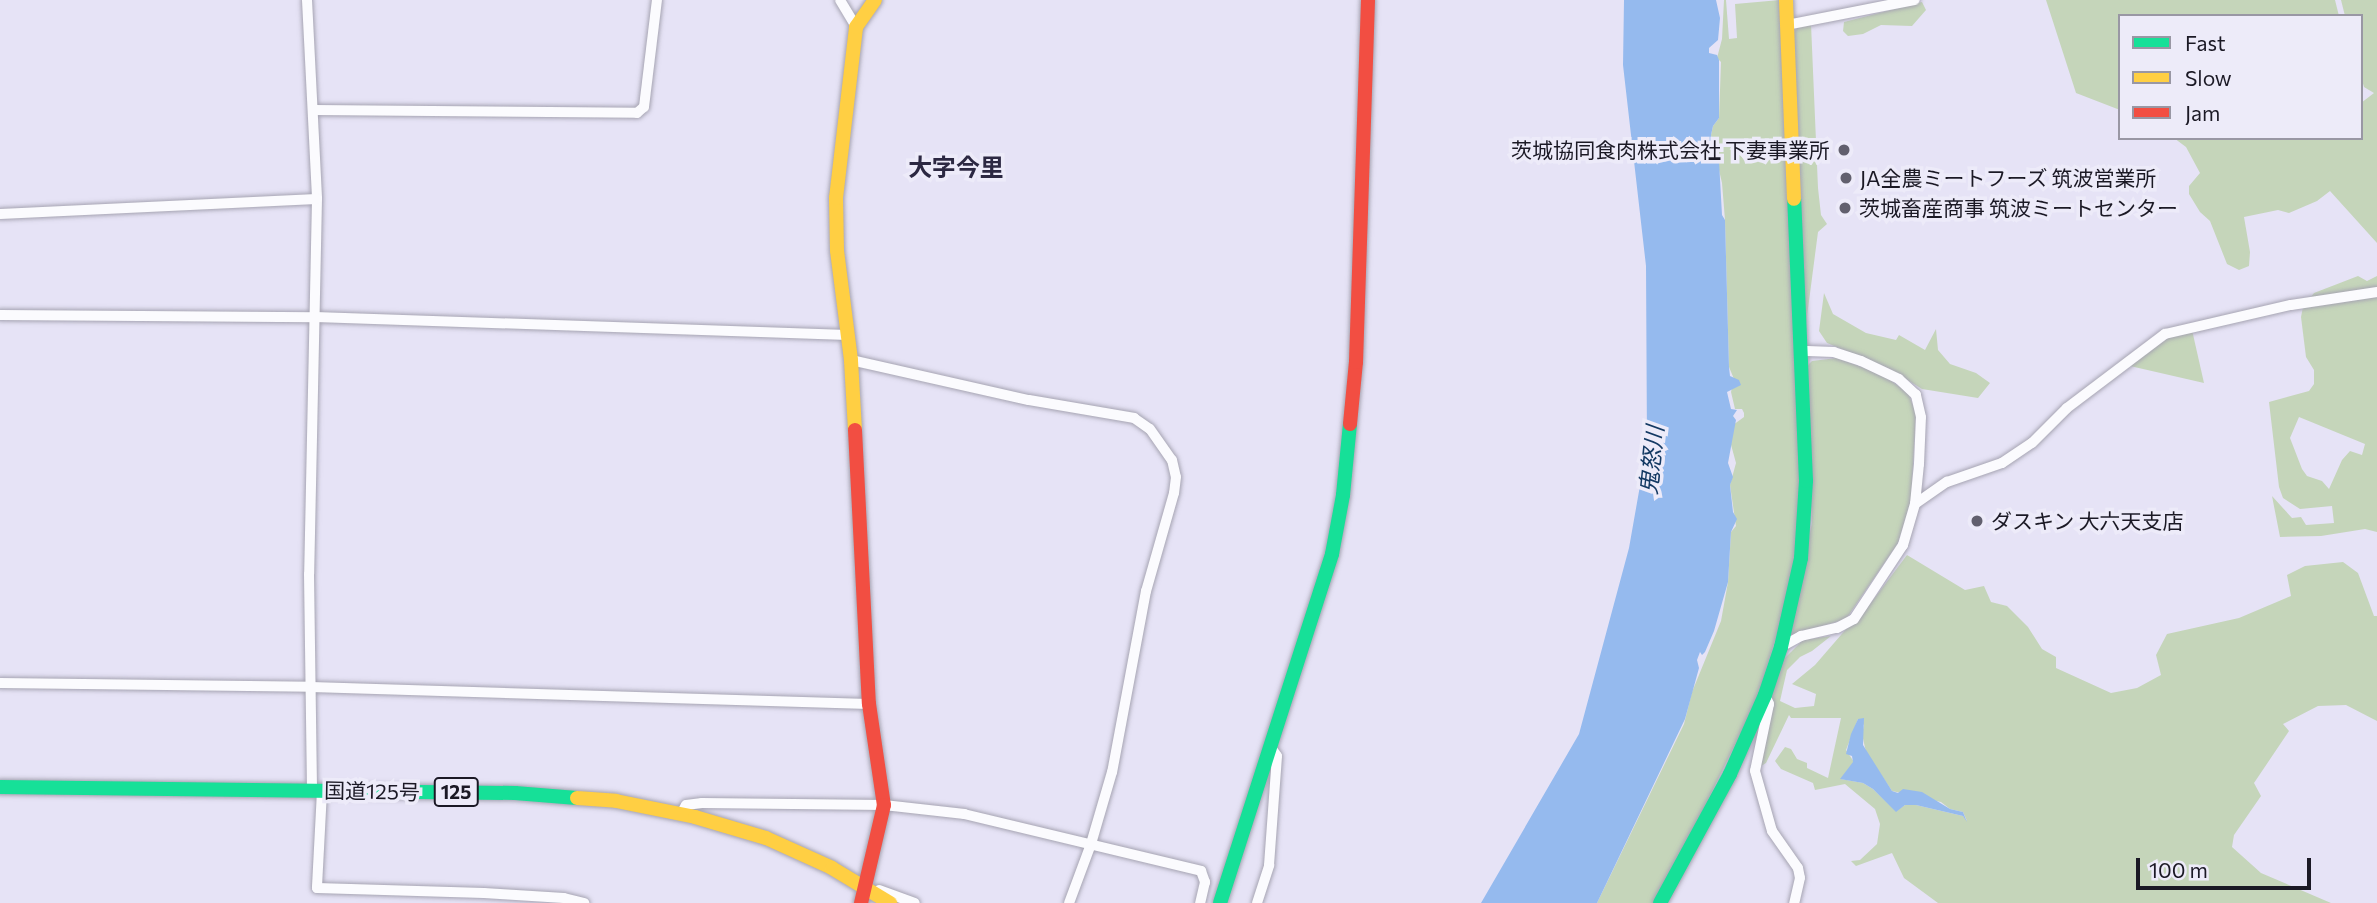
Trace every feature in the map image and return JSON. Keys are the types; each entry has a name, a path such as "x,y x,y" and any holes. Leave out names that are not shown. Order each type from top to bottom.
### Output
{"main road":[{"path":"861,903 884,805 869,704 851,360 836,250 836,198 856,27 875,0"},
{"path":"1220,903 1272,749 1332,554 1350,442 1360,284 1368,0"},
{"path":"1660,903 1730,774 1765,695 1781,647 1796,584 1805,516 1786,0"},
{"name":"国道125号","path":"0,787 546,794 616,801 681,814 777,843 865,886 890,903"}],"street":[{"path":"307,0 317,200 310,514 311,687 317,791 317,888 484,893 564,898 584,903"},
{"path":"314,110 637,113 644,107 657,0"},
{"path":"840,0 856,27"},
{"path":"1787,25 1915,0"},
{"path":"0,214 317,200"},
{"path":"1915,504 1947,482 2002,463 2032,443 2067,408 2165,334 2291,305 2377,292"},
{"path":"0,315 315,317 848,335"},
{"path":"1781,647 1801,636 1837,628 1854,619 1903,545 1915,504 1921,417 1916,395 1899,379 1834,352 1801,351"},
{"path":"851,360 1029,400 1134,418 1143,421 1168,451 1176,477 1174,493 1156,548 1112,772 1091,844 1069,903"},
{"path":"0,683 311,687 869,704"},
{"path":"1765,695 1769,704 1755,771 1772,831 1798,868 1800,878 1794,903"},
{"path":"1257,903 1269,865 1277,756 1272,749"},
{"path":"681,814 687,805 702,803 884,805 964,814 1201,871 1205,882 1200,903"},
{"path":"865,886 915,903"}],"green space":[{"path":"1724,0 1729,39 1737,38 1735,4 1780,0 1801,486 1799,541 1781,621 1756,702 1657,903 1597,903 1684,724 1692,692 1721,621 1728,582 1731,532 1736,526 1730,485 1736,463 1730,441 1733,425 1744,417 1744,413 1742,409 1735,409 1731,392 1734,379 1729,367 1725,220 1722,183 1711,135 1719,118 1721,62 1717,58 1722,39"},
{"path":"2046,0 2335,0 2338,14 2118,14 2118,109 2076,93"},
{"path":"2341,0 2377,0 2377,243 2330,191 2317,201 2289,213 2278,210 2244,217 2250,252 2249,266 2239,270 2227,264 2210,221 2200,212 2189,194 2189,186 2200,173 2186,147 2177,140 2363,140 2363,101 2374,93 2363,84 2363,14 2344,14"},
{"path":"1922,2 1926,10 1912,26 1881,25 1863,34 1848,36 1843,31 1844,22"},
{"path":"1811,24 1818,188 1821,215 1827,224 1818,232 1806,324 1793,34 1798,27"},
{"path":"2358,276 2367,281 2377,276 2377,532 2365,529 2321,536 2280,537 2272,496 2292,518 2301,517 2306,525 2334,523 2332,506 2300,509 2283,498 2279,487 2269,402 2309,391 2314,384 2314,370 2306,357 2301,317 2303,307 2314,293","holes":["2299,417 2365,444 2362,455 2350,451 2342,460 2329,489 2322,481 2307,476 2290,438"]},
{"path":"1824,293 1833,314 1866,333 1896,340 1899,335 1925,350 1936,329 1938,350 1950,364 1976,373 1990,383 1978,398 1922,389 1890,369 1827,343 1819,331"},
{"path":"2192,330 2204,383 2130,366 2168,338"},
{"path":"1837,358 1883,375 1908,393 1916,413 1911,500 1898,543 1846,619 1789,636 1812,523 1807,366 1812,361"},
{"path":"1907,555 1965,590 1984,586 1991,602 2007,606 2028,627 2042,649 2056,657 2056,668 2111,693 2137,688 2161,675 2156,655 2167,634 2239,618 2291,596 2287,575 2305,566 2343,562 2358,573 2374,616 2377,616 2377,721 2346,705 2318,706 2283,724 2289,731 2254,783 2261,796 2234,835 2232,847 2261,873 2331,903 1938,903 1904,878 1892,853 1856,866 1851,861 1860,860 1877,844 1880,824 1875,809 1845,784 1815,790 1813,783 1781,769 1775,761 1785,747 1791,749 1797,759 1807,763 1807,768 1828,778 1841,718 1791,718 1789,715 1766,763 1758,768 1772,688 1781,662 1803,640 1831,636 1800,657 1787,670 1780,701 1795,708 1814,706 1816,694 1792,684 1815,665 1847,628 1858,620","holes":["1858,719 1864,725 1862,734 1866,752 1892,791 1941,802 1950,809 1963,812 1967,821 1963,816 1916,805 1905,805 1896,811 1863,783 1841,779 1854,762 1846,750"]}],"water":[{"name":"鬼怒川","path":"1624,0 1716,0 1720,18 1718,40 1709,48 1709,53 1717,55 1719,60 1719,118 1711,135 1714,153 1719,161 1722,215 1725,220 1730,376 1739,380 1741,385 1727,392 1731,409 1737,410 1733,416 1736,420 1728,463 1733,477 1730,485 1733,512 1737,519 1731,532 1728,582 1714,631 1705,652 1702,655 1700,652 1697,660 1699,668 1685,719 1597,903 1481,903 1579,734 1629,548 1647,446 1646,266 1623,65"},
{"path":"1864,718 1863,745 1892,791 1898,793 1903,789 1922,792 1950,809 1963,812 1967,822 1963,816 1916,805 1905,805 1896,812 1863,783 1840,779 1853,762 1852,756 1846,754 1851,734 1858,719"}],"traffic: fast":[{"path":"1660,903 1730,774 1765,695 1781,647 1801,558 1806,481 1794,199"},
{"path":"1220,903 1332,554 1343,495 1350,424"},
{"path":"0,787 515,793 577,798"}],"traffic: slow":[{"path":"855,430 851,360 837,250 836,198 856,27 875,0"},
{"path":"1786,0 1794,199"},
{"path":"577,798 616,801 695,817 766,838 832,868 890,903"}],"traffic: jam":[{"path":"1350,424 1356,362 1368,0"},
{"path":"855,430 869,704 884,805 861,903"}],"place":[{"name":"茨城協同食肉株式会社 下妻事業所","path":"1844,150"},
{"name":"JA全農ミートフーズ 筑波営業所","path":"1846,178"},
{"name":"茨城畜産商事 筑波ミートセンター","path":"1845,208"},
{"name":"ダスキン 大六天支店","path":"1977,521"}],"district":[{"name":"大字今里","path":"956,167"}]}
